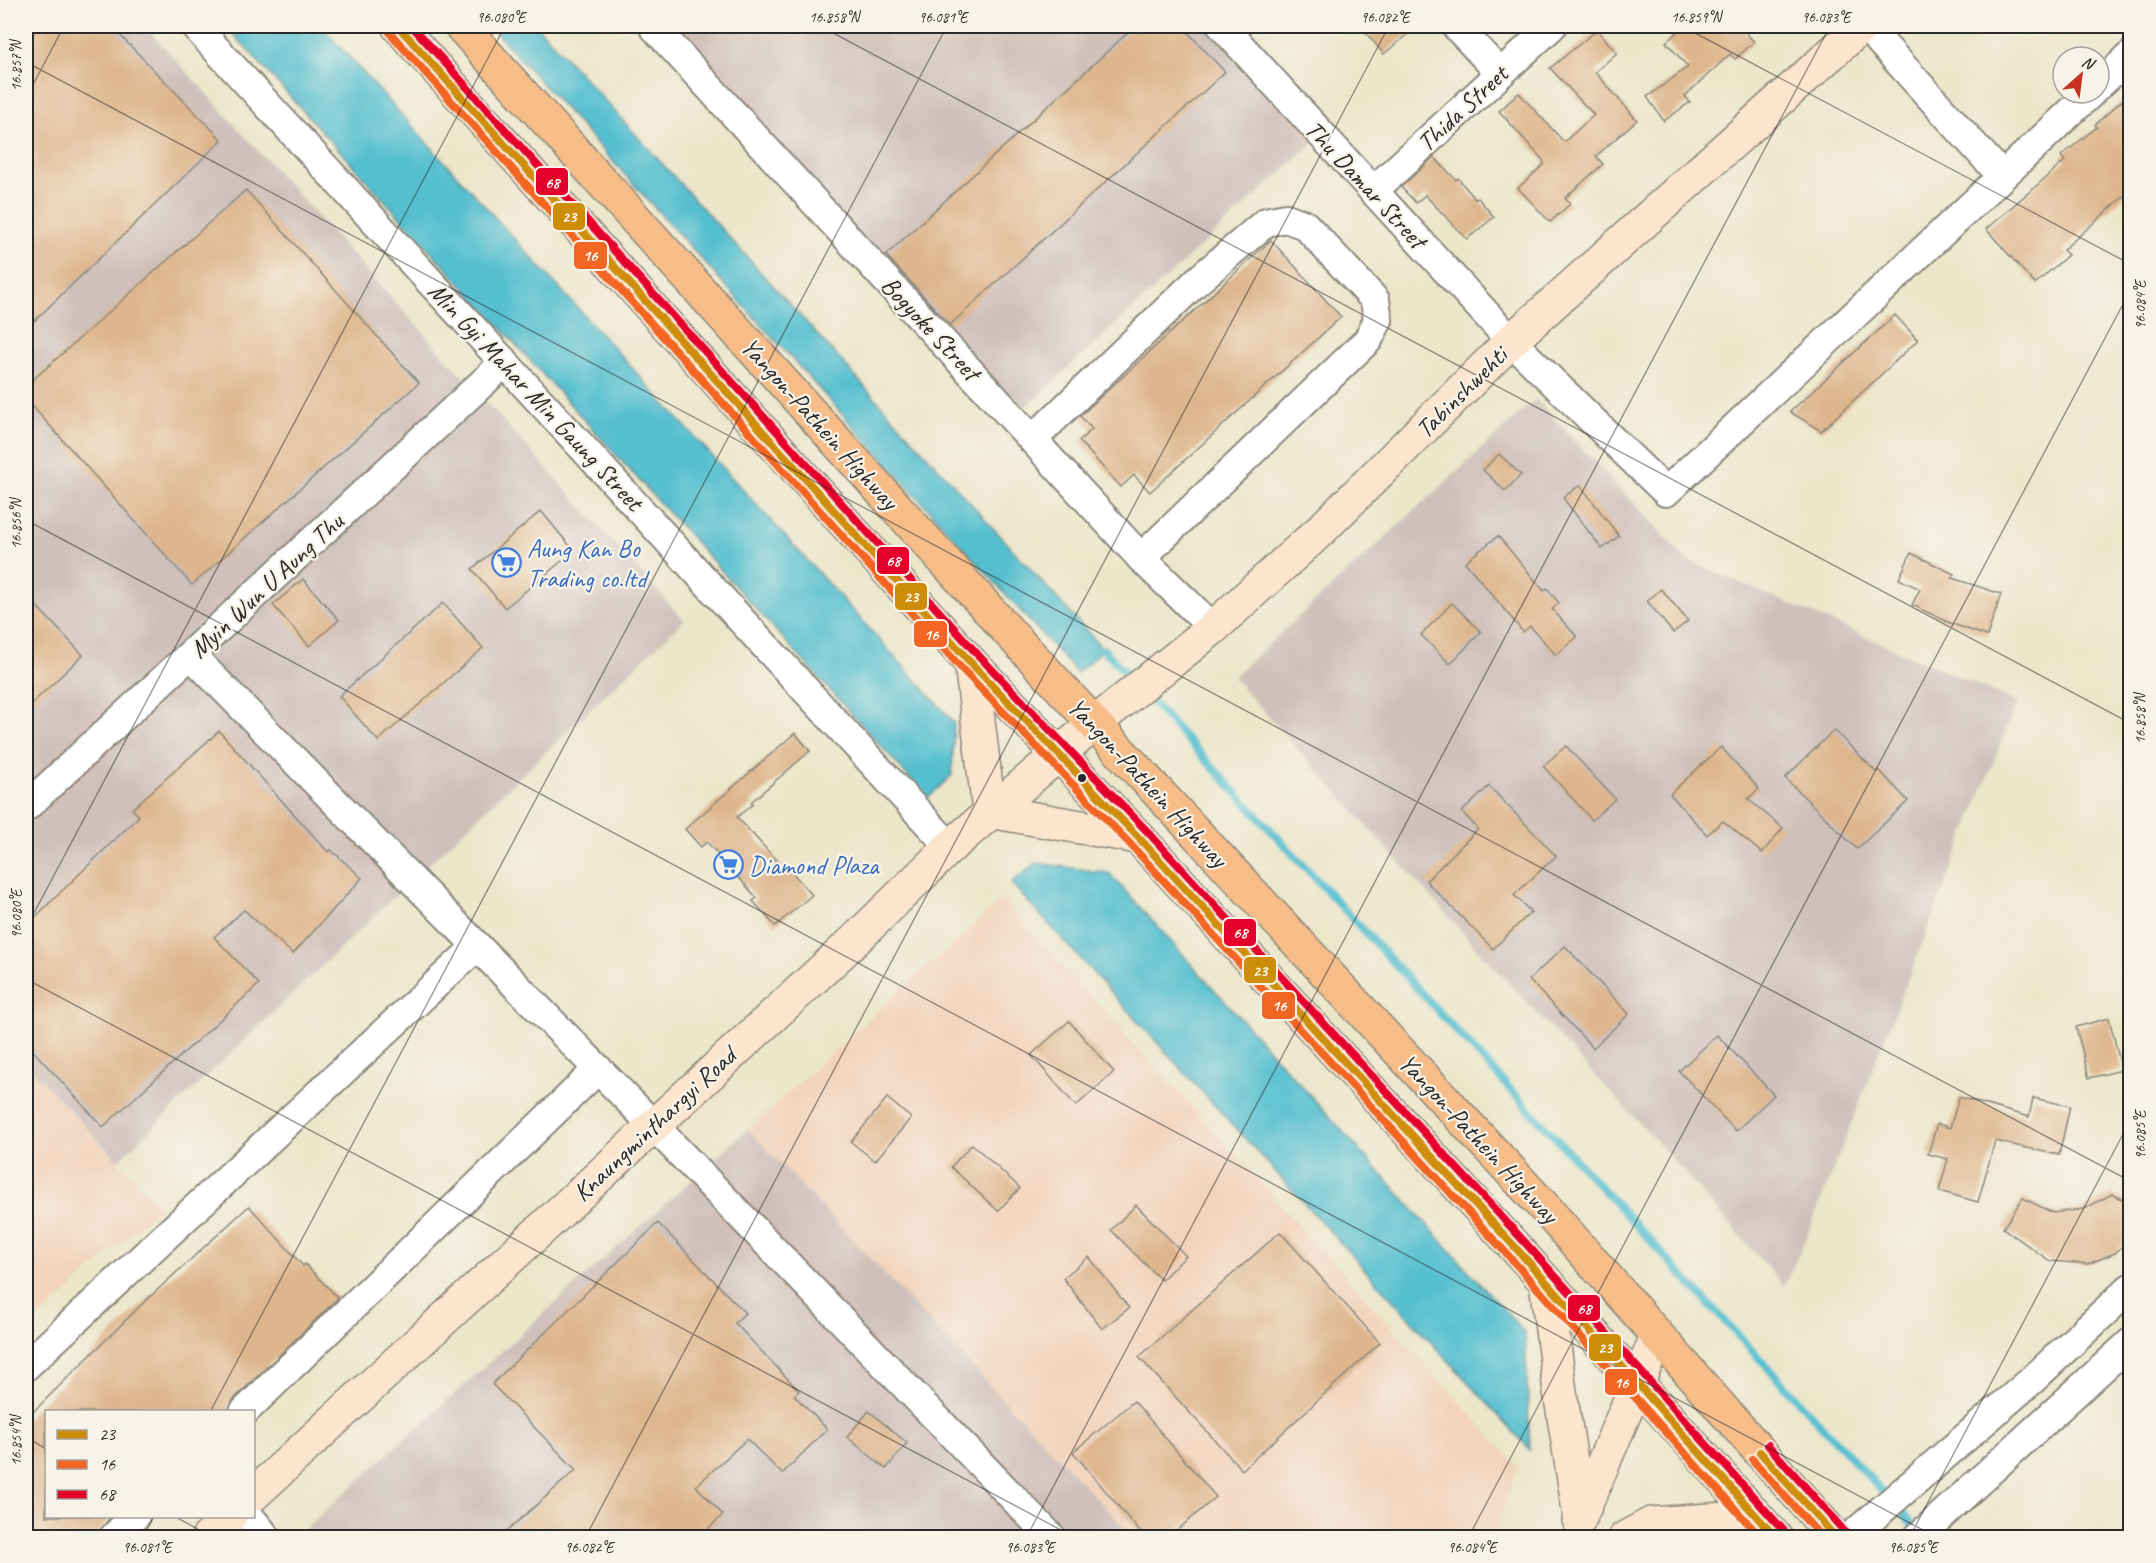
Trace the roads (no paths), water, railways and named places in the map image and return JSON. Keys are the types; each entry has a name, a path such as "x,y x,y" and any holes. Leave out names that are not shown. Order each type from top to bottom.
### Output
{"main road":[{"name":"Yangon-Pathein Highway","path":"398,26 971,663 1138,837 1767,1527"},
{"name":"Yangon-Pathein Highway","path":"461,26 1094,724 1546,1209 1836,1538"}],"street":[{"name":"Min Gyi Mahar Min Gaung Street","path":"195,26 950,847"},
{"name":"Bogyoke Street","path":"653,26 1141,558 1213,628"},
{"name":"Thu Damar Street","path":"1222,26 1511,341 1666,492 2001,175"},
{"path":"1456,26 1500,73"},
{"name":"Thida Street","path":"1373,191 1552,26"},
{"path":"1864,26 2001,175 2078,105"},
{"name":"Tabinshwehti","path":"1057,755 1213,628 1322,529 1511,341 1864,26"},
{"path":"2111,74 2130,56"},
{"path":"1033,439 1196,282 1266,222 1286,218 1305,225 1375,300 1378,320 1368,340 1141,558"},
{"name":"Myin Wun U Aung Thu","path":"26,807 505,362"},
{"path":"191,655 653,1125 1052,1538"},
{"path":"971,663 989,811 1138,837"},
{"name":"Knaungminthargyi Road","path":"255,1493 853,942 989,811 1057,755"},
{"path":"26,1366 477,946"},
{"path":"246,1410 598,1069"},
{"path":"1546,1282 1575,1527"},
{"path":"1849,1538 2031,1381 2130,1288"},
{"path":"1575,1527 1658,1337"},
{"path":"1917,1538 2130,1343"},
{"path":"113,1538 133,1518"},
{"path":"208,1538 228,1518"},
{"path":"251,1518 267,1538"},
{"path":"1625,1538 1651,1524 1767,1527"}],"water":[{"path":"226,26 321,26 954,722 952,775 928,798"},
{"path":"490,26 537,26 1103,649 1077,673"},
{"path":"1036,863 1109,873 1525,1333 1530,1450 1011,883"}],"waterway":[{"path":"1103,649 1133,681"},
{"path":"1143,692 1917,1529"}],"place":[{"name":"Aung Kan Bo Trading co.ltd","path":"506,563"},
{"name":"Diamond Plaza","path":"728,865"}]}
